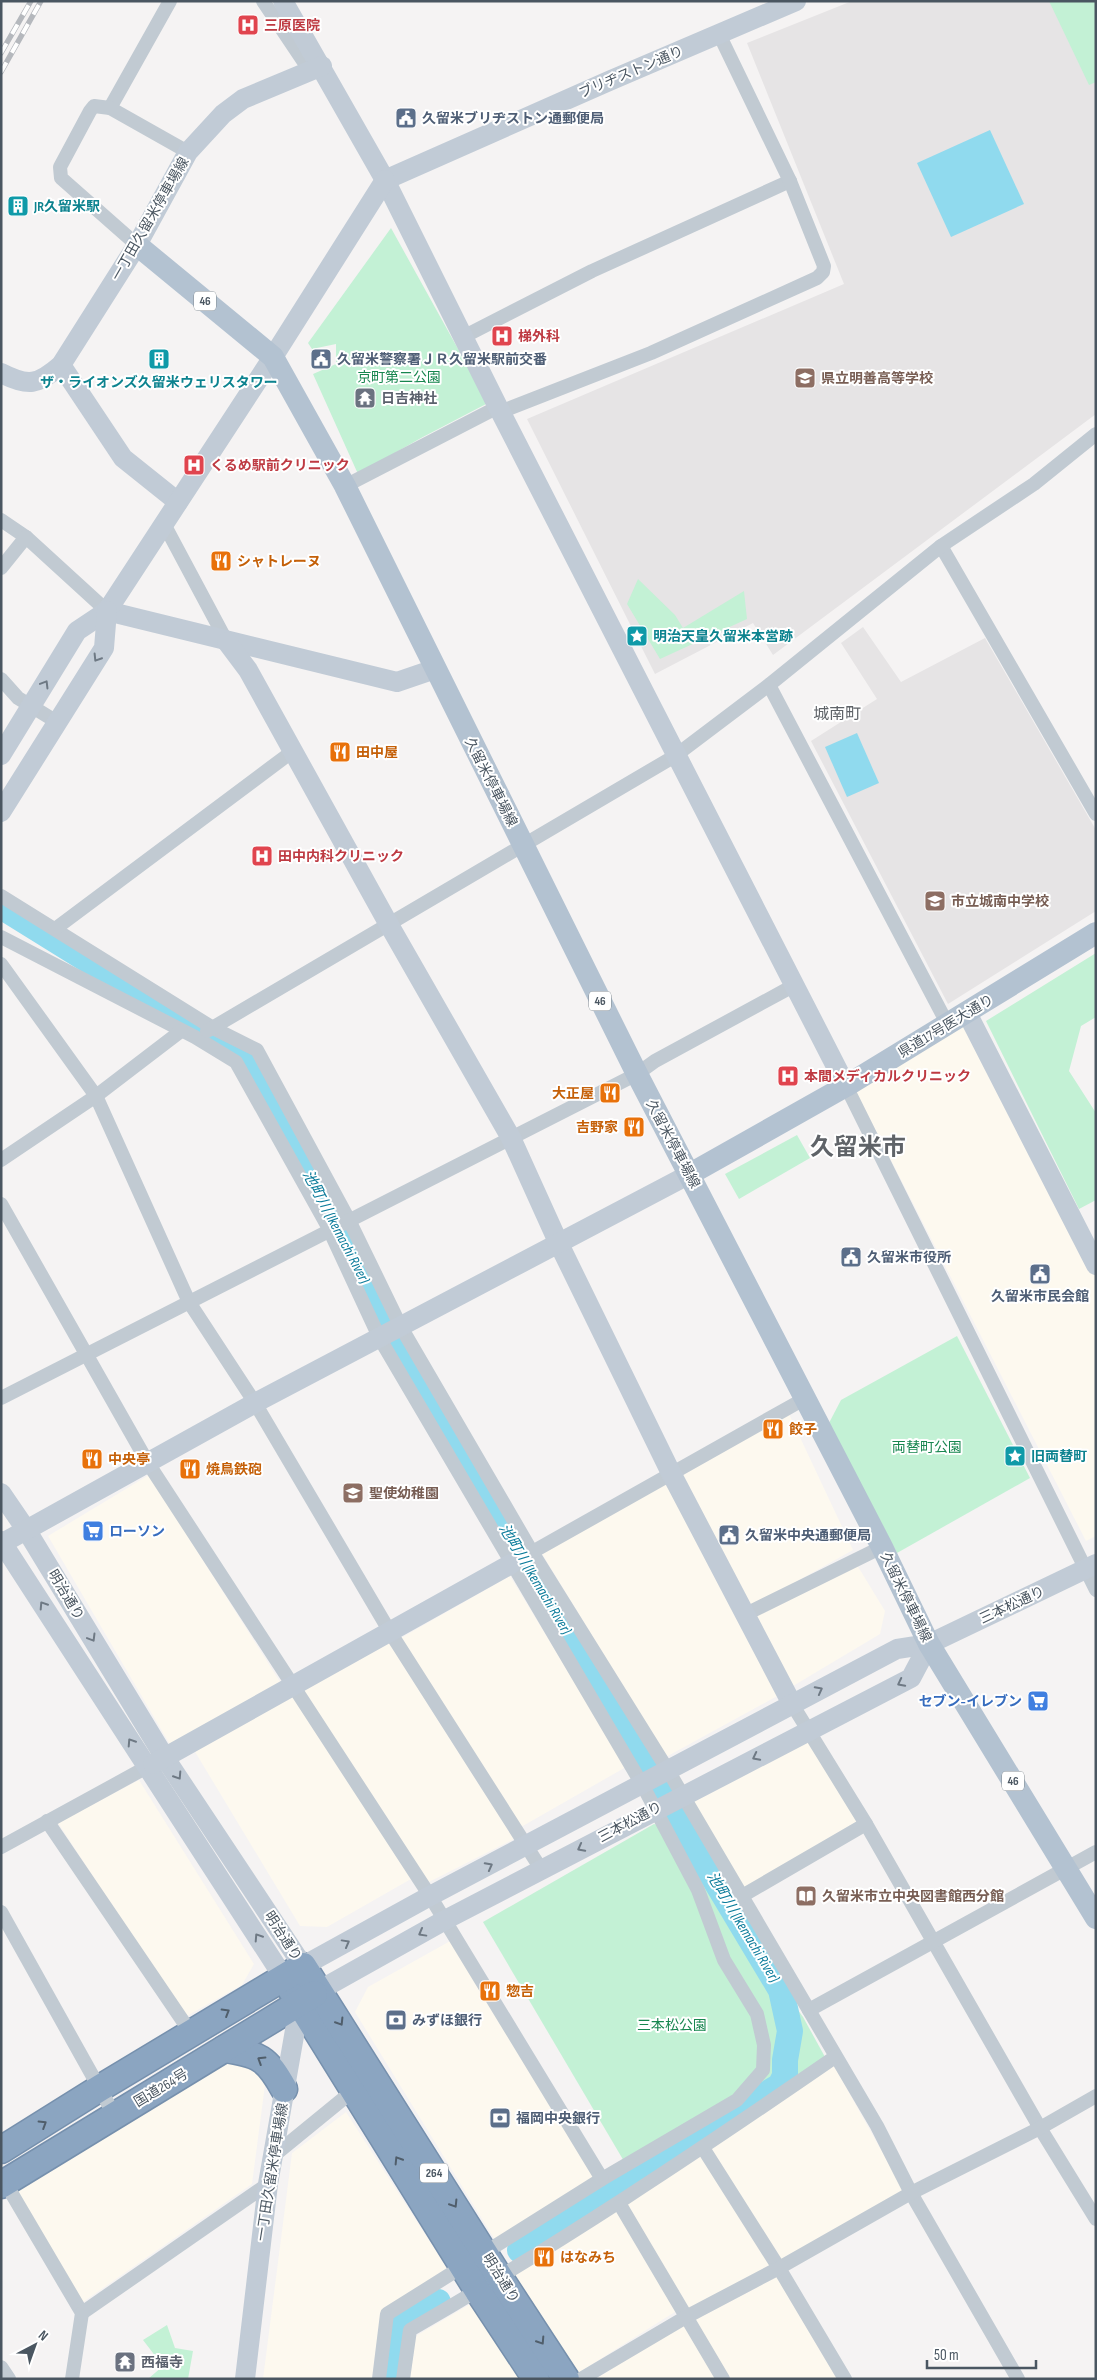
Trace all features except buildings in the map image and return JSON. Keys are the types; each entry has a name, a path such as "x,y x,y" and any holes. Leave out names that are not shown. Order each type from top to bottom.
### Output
{"highway":[{"name":"明治通り","path":"294,1972 474,2259 478,2291 536,2379"},
{"path":"1,2150 100,2088 294,1972"},
{"name":"明治通り","path":"310,1997 354,2090 474,2259 500,2278 566,2379"},
{"name":"国道264号","path":"3,2181 115,2116 310,1997"},
{"path":"224,2049 256,2056 272,2067 284,2089"}],"main road":[{"name":"46","path":"137,245 273,356"},
{"name":"久留米停車場線","path":"273,356 345,486 434,669 637,1074 690,1174 804,1400 882,1547 929,1644 1096,1918"},
{"name":"県道17号医大通り","path":"690,1174 846,1086 1096,933"}],"street":[{"path":"110,108 170,1"},
{"path":"263,1 316,69"},
{"path":"283,1 316,69 385,180 675,756 846,1086 1091,1567 1096,1590"},
{"name":"ブリヂストン通り","path":"385,180 719,34 772,6 796,1"},
{"path":"345,486 499,409 651,352 816,278 822,272 824,266 790,181 719,34"},
{"name":"一丁田久留米停車場線","path":"1,373 20,382 46,378 61,365 137,245 188,152 223,114 243,99 316,69"},
{"path":"137,245 62,178 60,168 90,111 94,106 110,108 188,152"},
{"path":"1,755 77,631 107,611 385,180"},
{"path":"463,337 592,271 790,181"},
{"path":"61,365 123,458 178,502"},
{"path":"195,1036 213,1028 388,923 523,847 675,756 769,685 941,546 1034,484 1096,434"},
{"path":"1,520 26,537 107,611 226,642 397,682 434,669"},
{"path":"164,524 226,642 248,670 388,923 511,1138 559,1244 671,1473 792,1704 866,1824 1040,2128 1096,2219"},
{"path":"1,568 26,537"},
{"path":"941,546 1096,814"},
{"path":"1,812 104,648 107,611"},
{"path":"769,685 948,1024"},
{"path":"4,687 31,707 57,722"},
{"path":"55,929 293,750"},
{"path":"1,896 213,1028 257,1050 349,1220 401,1327 532,1552 669,1772 809,2010 877,2126 911,2193 1018,2379"},
{"path":"1,937 181,1031 195,1036 236,1062 330,1231 380,1339 655,1809 698,1890 724,1960 757,2014 764,2045 763,2070 737,2100 602,2178 387,2314 379,2379"},
{"path":"1,964 96,1096 188,1302 255,1403 390,1632 541,1869"},
{"path":"1,1398 637,1074 655,1061 793,986"},
{"path":"967,1013 1096,1265"},
{"path":"1,1160 96,1096 181,1031"},
{"path":"2,1542 27,1531 255,1403 380,1339 690,1174"},
{"path":"1,1204 148,1463 430,1896 602,2178"},
{"path":"1,1847 165,1758 804,1400"},
{"name":"明治通り","path":"1,1493 27,1531 294,1972"},
{"name":"明治通り","path":"2,1542 147,1767 294,1972"},
{"path":"746,1614 882,1547"},
{"name":"三本松通り","path":"294,1972 430,1896 669,1772 897,1649 929,1644 1091,1567"},
{"name":"三本松通り","path":"310,1997 445,1920 655,1809 910,1678 929,1644"},
{"path":"47,1821 191,2033"},
{"path":"742,1896 866,1824"},
{"path":"809,2010 1096,1852"},
{"path":"1,1912 115,2116"},
{"name":"一丁田久留米停車場線","path":"245,2379 272,2157 284,2089 310,1997"},
{"path":"403,2379 410,2330 500,2278 619,2203 835,2057"},
{"path":"272,2157 354,2090"},
{"path":"581,2379 686,2317 779,2268 911,2193 1040,2128 1096,2096"},
{"path":"703,2148 779,2268 845,2379"},
{"path":"3,2181 82,2313 72,2379"},
{"path":"82,2313 268,2184"},
{"path":"619,2203 723,2379"},
{"path":"1,2367 8,2379"}],"shaded area":[{"path":"852,1 1096,1 1096,414 773,655 753,623 655,674 527,419 844,284 747,43"},
{"path":"863,627 901,682 985,638 1096,830 1096,911 948,1004 811,741 877,699 841,643"},
{"path":"964,1025 1096,1278 1096,1536 1086,1541 854,1088"},
{"path":"789,1414 853,1550 747,1609 678,1478"},
{"path":"149,1475 282,1685 172,1748 48,1536"},
{"path":"668,1482 781,1694 666,1757 541,1552"},
{"path":"857,1565 885,1611 880,1634 788,1689 750,1616"},
{"path":"510,1576 626,1767 521,1827 401,1638"},
{"path":"389,1643 514,1839 427,1883 302,1691"},
{"path":"291,1693 411,1879 327,1927 300,1926 194,1750"},
{"path":"809,1740 857,1821 743,1891 693,1802"},
{"path":"139,1780 254,1964 242,1985 185,2017 58,1823"},
{"path":"452,1940 597,2176 495,2240 355,2012 368,1987"},
{"path":"228,2054 266,2077 252,2184 83,2302 14,2187"},
{"path":"834,2066 904,2191 780,2263 709,2148"},
{"path":"346,2112 447,2268 381,2312 372,2379 263,2379 292,2153"},
{"path":"701,2156 773,2266 686,2313 622,2204"},
{"path":"618,2210 678,2310 575,2375 515,2275"},
{"path":"777,2277 837,2379 729,2379 695,2320"},
{"path":"472,2303 521,2379 410,2379 416,2336"},
{"path":"685,2322 717,2379 596,2379"}],"green space":[{"path":"1049,1 1096,1 1096,82 1089,85"},
{"name":"京町第二公園","path":"391,228 488,403 358,474 313,374 336,364 336,344 312,349 308,343"},
{"path":"638,579 675,615 683,628 744,591 747,619 660,659 627,604"},
{"path":"1096,953 1096,1017 1081,1026 1069,1071 1096,1113 1096,1200 1079,1209 986,1021"},
{"path":"797,1135 810,1158 739,1199 725,1174"},
{"name":"両替町公園","path":"957,1336 1030,1478 897,1553 829,1423 841,1400"},
{"name":"三本松公園","path":"654,1824 662,1826 803,2017 825,2057 638,2185 483,1922"},
{"path":"167,2325 175,2348 193,2351 188,2379 148,2379 163,2366 143,2340"}],"water":[{"path":"990,130 1024,204 951,237 917,163"},
{"path":"857,733 879,783 847,797 825,747"}],"waterway":[{"name":"池町川 (Ikemachi River)","path":"1,906 236,1052 252,1065 380,1311 529,1573 646,1757 690,1838 781,1990 790,2031 785,2060 785,2076 780,2086 713,2126 520,2250"},
{"path":"395,2379 404,2324 438,2302"}],"railway":[{"path":"1,53 31,1"},
{"path":"1,72 41,1"}],"place":[{"name":"三原医院","path":"248,25"},
{"name":"久留米ブリヂストン通郵便局","path":"406,118"},
{"name":"JR久留米駅","path":"18,206"},
{"name":"梯外科","path":"502,336"},
{"name":"ザ・ライオンズ久留米ウェリスタワー","path":"159,359"},
{"name":"久留米警察署ＪＲ久留米駅前交番","path":"321,359"},
{"name":"県立明善高等学校","path":"805,378"},
{"name":"日吉神社","path":"365,398"},
{"name":"くるめ駅前クリニック","path":"194,465"},
{"name":"シャトレーヌ","path":"221,561"},
{"name":"明治天皇久留米本営跡","path":"637,636"},
{"name":"田中屋","path":"340,752"},
{"name":"田中内科クリニック","path":"262,856"},
{"name":"市立城南中学校","path":"935,901"},
{"name":"本間メディカルクリニック","path":"788,1076"},
{"name":"大正屋","path":"610,1093"},
{"name":"吉野家","path":"634,1127"},
{"name":"久留米市役所","path":"851,1257"},
{"name":"久留米市民会館","path":"1040,1274"},
{"name":"餃子","path":"773,1429"},
{"name":"旧両替町","path":"1015,1456"},
{"name":"中央亭","path":"92,1459"},
{"name":"焼鳥鉄砲","path":"190,1469"},
{"name":"聖使幼稚園","path":"353,1493"},
{"name":"ローソン","path":"93,1531"},
{"name":"久留米中央通郵便局","path":"729,1535"},
{"name":"セブン-イレブン","path":"1038,1701"},
{"name":"久留米市立中央図書館西分館","path":"806,1896"},
{"name":"惣吉","path":"490,1991"},
{"name":"みずほ銀行","path":"396,2020"},
{"name":"福岡中央銀行","path":"500,2118"},
{"name":"はなみち","path":"544,2257"},
{"name":"西福寺","path":"125,2362"}],"district":[{"name":"城南町","path":"837,714"},
{"name":"久留米市","path":"858,1147"}]}
